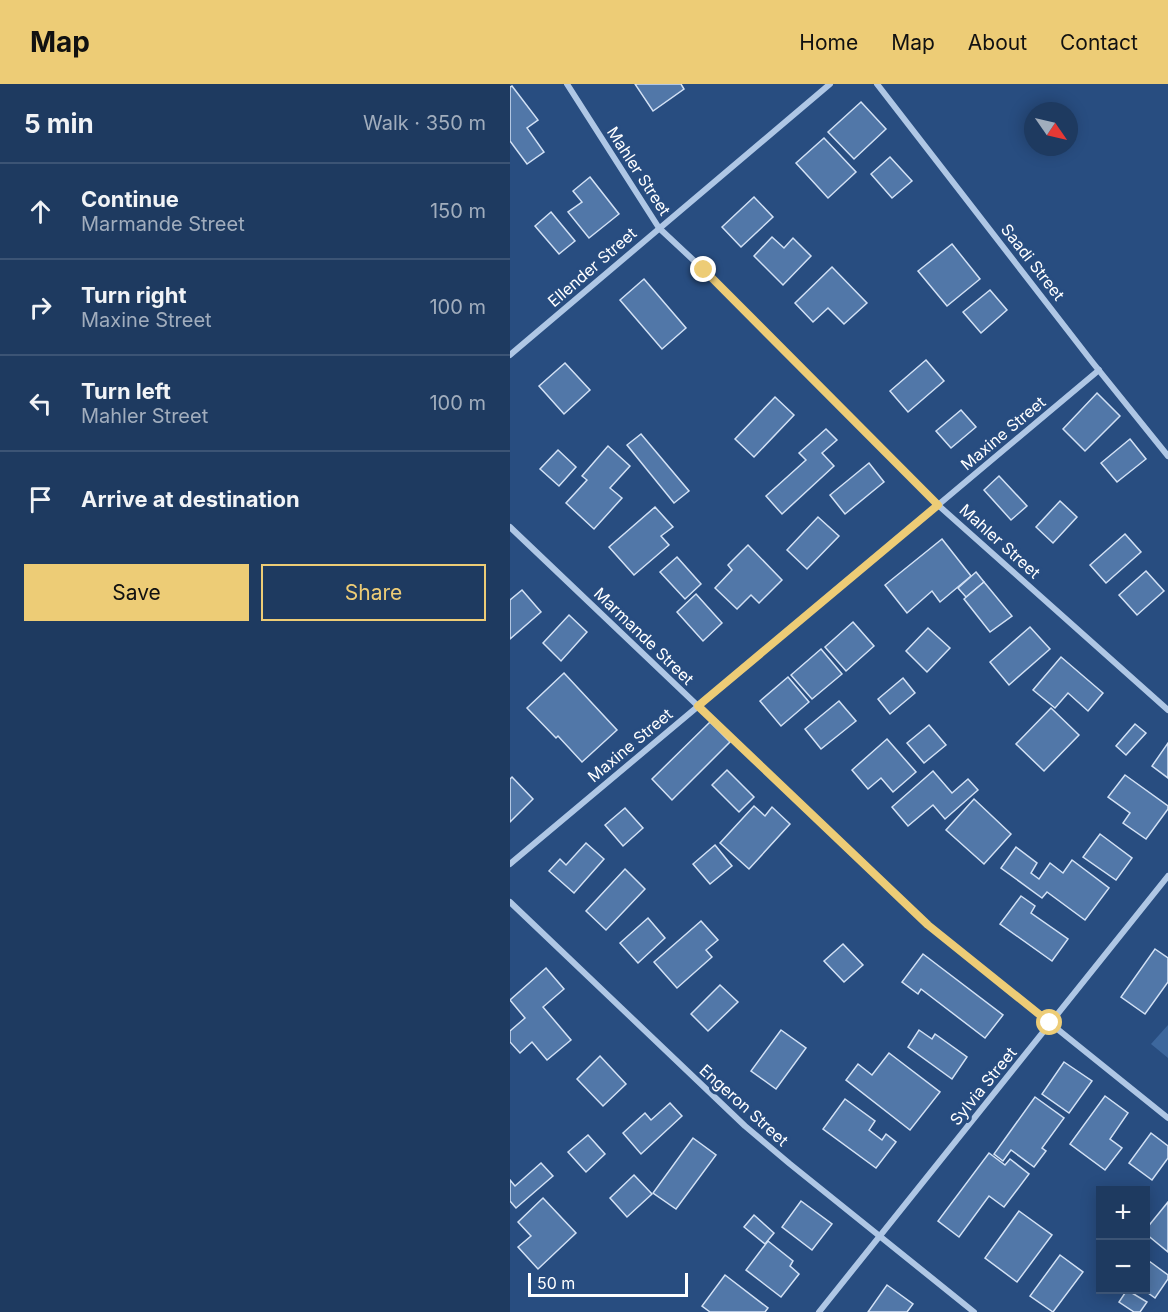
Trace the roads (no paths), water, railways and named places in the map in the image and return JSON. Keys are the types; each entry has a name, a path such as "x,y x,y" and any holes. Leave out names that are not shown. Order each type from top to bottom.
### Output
{"street":[{"name":"Mahler Street","path":"567,84 659,228 704,270 938,505 1168,710"},
{"name":"Ellender Street","path":"510,355 830,84"},
{"name":"Saadi Street","path":"877,84 1168,456"},
{"name":"Maxine Street","path":"510,864 1099,370"},
{"name":"Marmande Street","path":"510,527 928,925 1168,1118"},
{"name":"Sylvia Street","path":"819,1312 1168,876"},
{"name":"Engeron Street","path":"510,902 745,1126 974,1312"}]}
